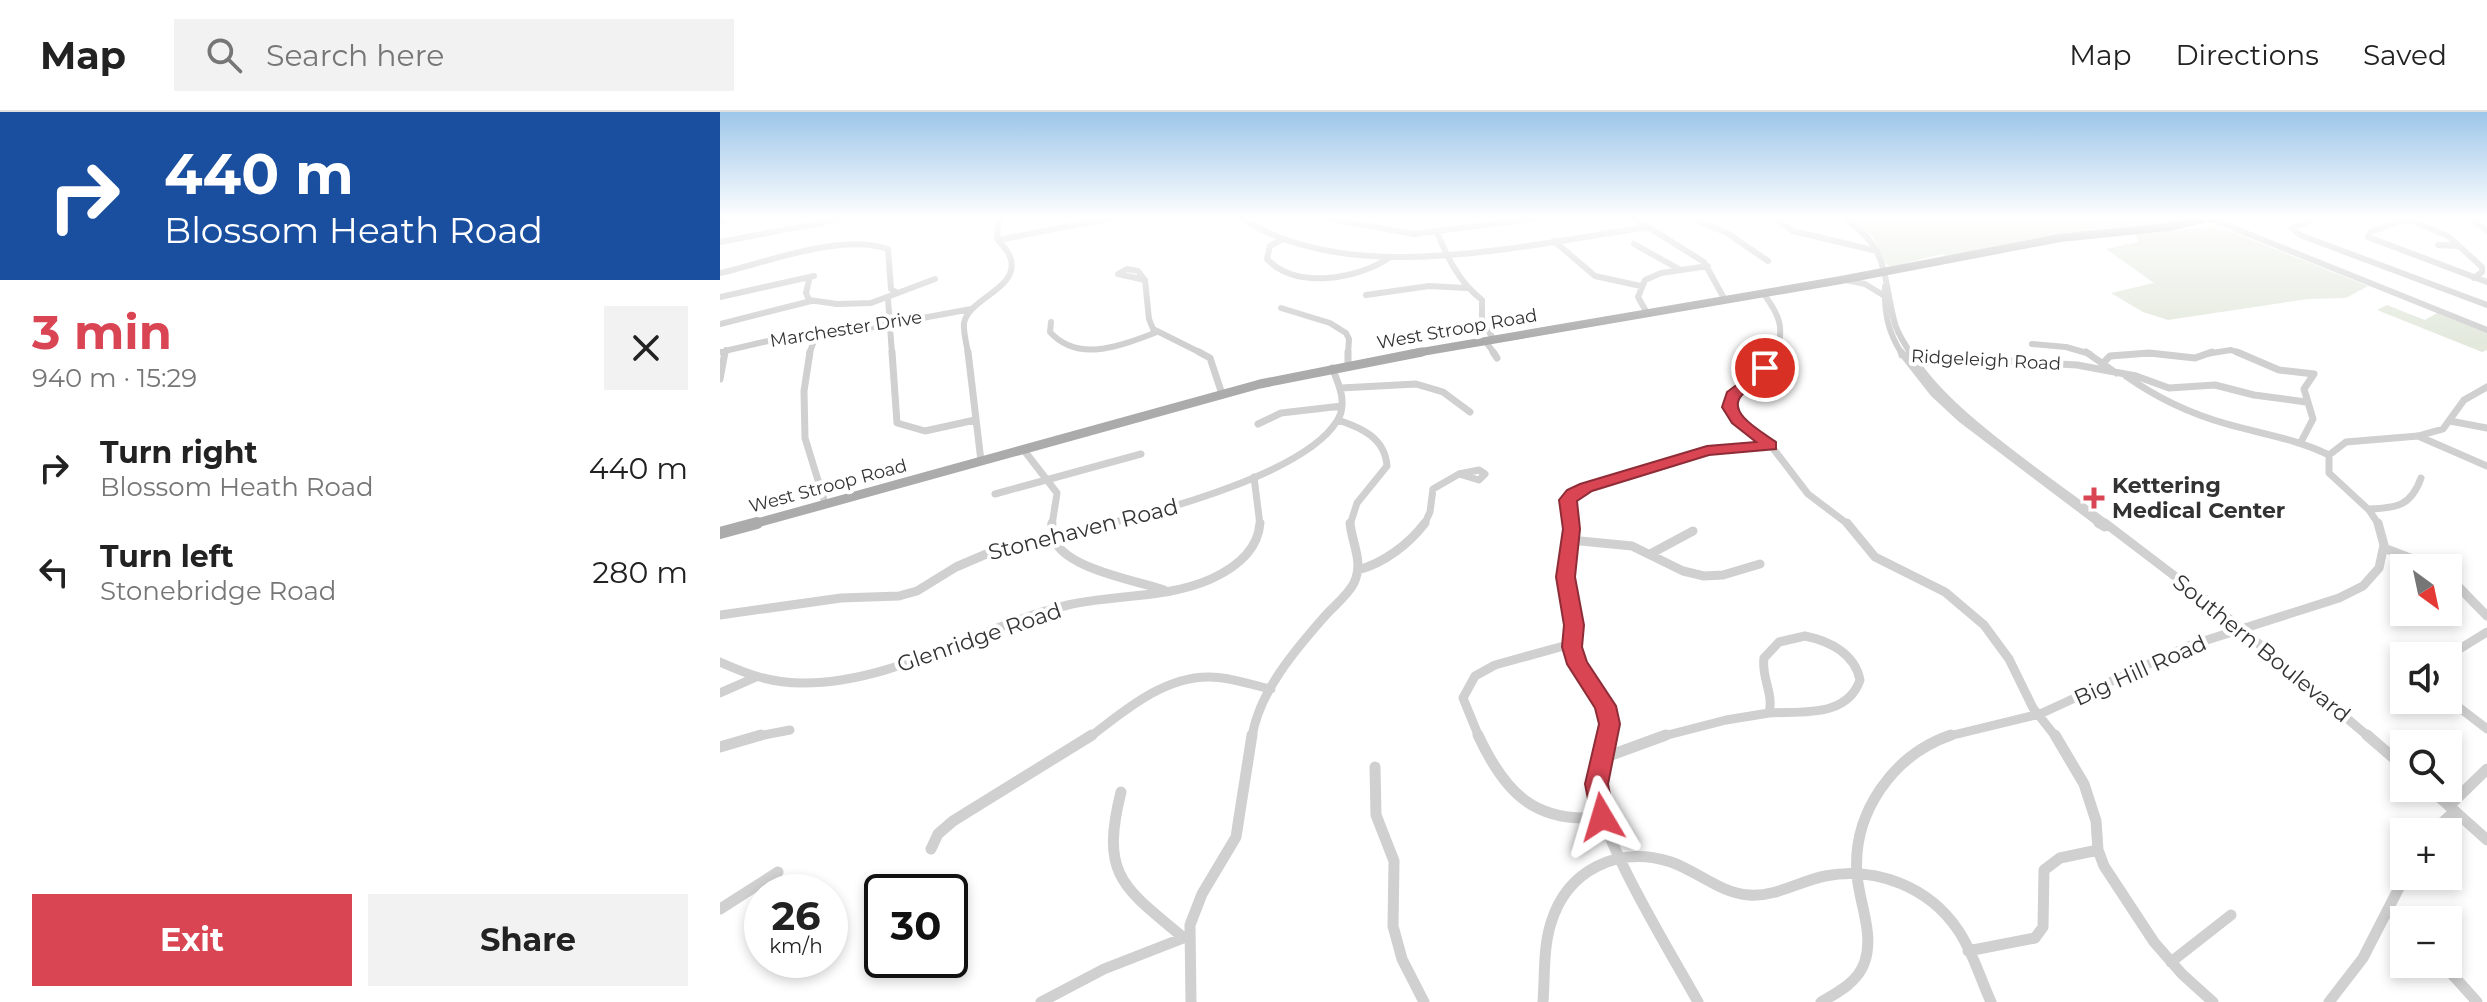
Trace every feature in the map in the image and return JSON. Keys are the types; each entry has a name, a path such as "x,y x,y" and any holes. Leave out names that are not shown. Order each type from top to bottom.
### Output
{"main road":[{"name":"West Stroop Road","path":"720,533 1222,394 1332,368 1952,259"}],"street":[{"path":"720,273 784,259"},
{"path":"889,259 891,289 896,292"},
{"path":"981,461 964,324 972,309 998,287 1011,269 1011,259"},
{"path":"1267,259 1275,271 1291,277 1362,270 1380,265 1388,259"},
{"path":"1448,259 1466,288 1482,300 1482,318 1497,358"},
{"path":"1575,259 1595,276 1641,286"},
{"path":"1661,259 1680,269"},
{"path":"1697,259 1708,266 1725,300"},
{"path":"1764,259 1768,261"},
{"name":"Southern Boulevard","path":"1878,259 1894,323 1906,354"},
{"path":"2311,259 2487,330"},
{"path":"2363,259 2487,305"},
{"path":"2424,259 2487,282"},
{"path":"2473,259 2482,267 2482,272 2474,278"},
{"path":"1647,313 1638,297 1641,286 1651,276 1708,266"},
{"path":"720,297 811,278 806,293 811,301"},
{"path":"720,324 811,301 851,304 888,299 896,292 935,279"},
{"path":"1841,280 1865,284 1883,295"},
{"path":"1147,282 1149,319 1157,332 1208,356 1215,366 1222,394"},
{"path":"1366,295 1429,286 1466,288"},
{"name":"Southern Boulevard","path":"1885,286 1883,295 1887,323 1930,389 1971,427 2242,629 2390,755"},
{"path":"1763,293 1779,314 1782,338 1771,363 1732,396 1730,407 1737,420 1771,445 1808,494 1845,520 1875,557 1945,592 1974,614 2009,659 2039,714 2084,784 2096,821 2098,850 2126,901 2171,962 2213,1002"},
{"path":"888,299 897,423 906,428 924,430 975,420"},
{"path":"1281,308 1295,315 1320,318 1345,332 1349,338 1348,365"},
{"name":"Marchester Drive","path":"723,351 781,338 816,336 972,309"},
{"path":"1051,322 1049,329 1054,339 1079,349 1118,345 1157,332"},
{"path":"816,336 808,361 806,443 825,503"},
{"path":"2032,344 2063,345 2083,351"},
{"path":"2107,359 2149,353 2195,358 2227,350 2247,355 2279,370 2314,374 2304,389 2313,419 2302,440"},
{"path":"720,379 723,351"},
{"name":"Ridgeleigh Road","path":"1906,354 2077,365 2083,360 2083,351 2107,359 2120,374 2152,395 2207,418 2302,440 2329,455"},
{"path":"2077,365 2120,374"},
{"path":"1191,1002 1187,937 1194,911 1236,837 1251,731 1271,689 1308,634 1350,589 1358,570 1359,555 1351,534 1350,519 1357,503 1386,470 1388,461 1384,448 1374,438 1338,420 1342,406 1341,388 1332,368"},
{"name":"Ridgeleigh Road","path":"2120,374 2139,376 2169,388 2215,385 2254,395 2306,402"},
{"path":"1341,388 1416,384 1443,392 1470,412"},
{"path":"2400,554 2384,548 2382,534 2369,509 2329,473 2329,455 2337,446 2353,440 2418,436 2443,429 2464,400 2487,387"},
{"path":"1258,424 1281,413 1342,406"},
{"name":"Stonehaven Road","path":"720,615 841,598 899,596 917,591 983,554 1154,513 1254,477 1308,450 1338,420"},
{"path":"2450,421 2487,428"},
{"path":"2418,436 2487,466"},
{"path":"1698,1002 1618,855 1602,817 1596,784 1609,735 1608,715 1577,664 1571,644 1574,625 1566,577 1571,522 1567,505 1570,497 1577,492 1707,451 1771,445"},
{"path":"1023,449 1029,463 1051,481 1058,499 1051,536 1057,551 1069,560 1165,591"},
{"path":"995,494 1141,454"},
{"path":"1358,570 1381,562 1422,526 1429,516 1433,489 1459,474"},
{"name":"Glenridge Road","path":"720,662 755,678 820,682 869,674 1040,612 1090,600 1165,591 1211,579 1229,569 1251,549 1262,525 1254,477"},
{"path":"2369,509 2407,504 2417,495 2421,478"},
{"path":"1652,553 1693,531"},
{"path":"1570,540 1621,544 1652,553 1683,571 1704,576 1723,575 1760,564"},
{"name":"Big Hill Road","path":"1821,1002 1850,985 1862,971 1866,960 1867,929 1857,873 1869,812 1886,781 1906,758 1941,739 2039,714 2184,647 2279,620 2359,588 2380,565 2384,548"},
{"path":"2462,590 2487,616"},
{"path":"2462,647 2487,632"},
{"path":"1603,758 1680,731 1769,713 1841,704 1857,688 1859,678 1855,664 1838,647 1822,639 1797,637 1779,642 1767,652 1762,664 1763,675 1773,697 1769,713"},
{"path":"1571,644 1495,665 1475,676 1463,698 1469,722 1506,782 1525,804 1559,816 1602,817"},
{"path":"931,849 938,834 953,821 1064,756 1139,701 1165,687 1214,676 1271,689"},
{"path":"720,693 755,678"},
{"path":"2462,710 2487,729"},
{"path":"720,747 790,730"},
{"path":"1375,767 1376,815 1394,861 1393,926 1402,959 1424,1002"},
{"path":"2444,818 2487,769"},
{"path":"1121,792 1111,838 1116,875 1139,900 1187,937"},
{"path":"2444,802 2487,840"},
{"path":"1968,951 2026,941 2038,935 2043,927 2039,888 2043,871 2062,857 2098,850"},
{"path":"1543,1002 1548,940 1556,909 1580,875 1618,855 1660,858 1722,888 1746,895 1768,893 1826,875 1857,873 1898,882 1924,896 1949,918 1991,1002"},
{"path":"720,909 778,872"},
{"path":"2329,1002 2343,988 2399,890"},
{"path":"2171,962 2231,915"},
{"path":"1041,1002 1104,969 1187,937"},
{"path":"2456,978 2477,1002"}],"shaded area":[{"path":"1883,259 1924,259 1891,267"},
{"path":"2119,259 2299,259 2368,286 2346,298 2308,299 2168,320 2143,312 2111,293 2154,283"},
{"path":"2387,305 2425,320 2437,313 2487,333 2487,350 2482,352 2377,310"}],"place":[{"name":"Kettering Medical Center","path":"2094,498"}],"route":[{"path":"1602,817 1596,784 1610,724 1605,706 1577,664 1571,644 1574,625 1566,577 1567,549 1572,529 1568,500 1586,488 1707,451 1771,445 1737,420 1730,407 1732,396 1765,368"}]}
